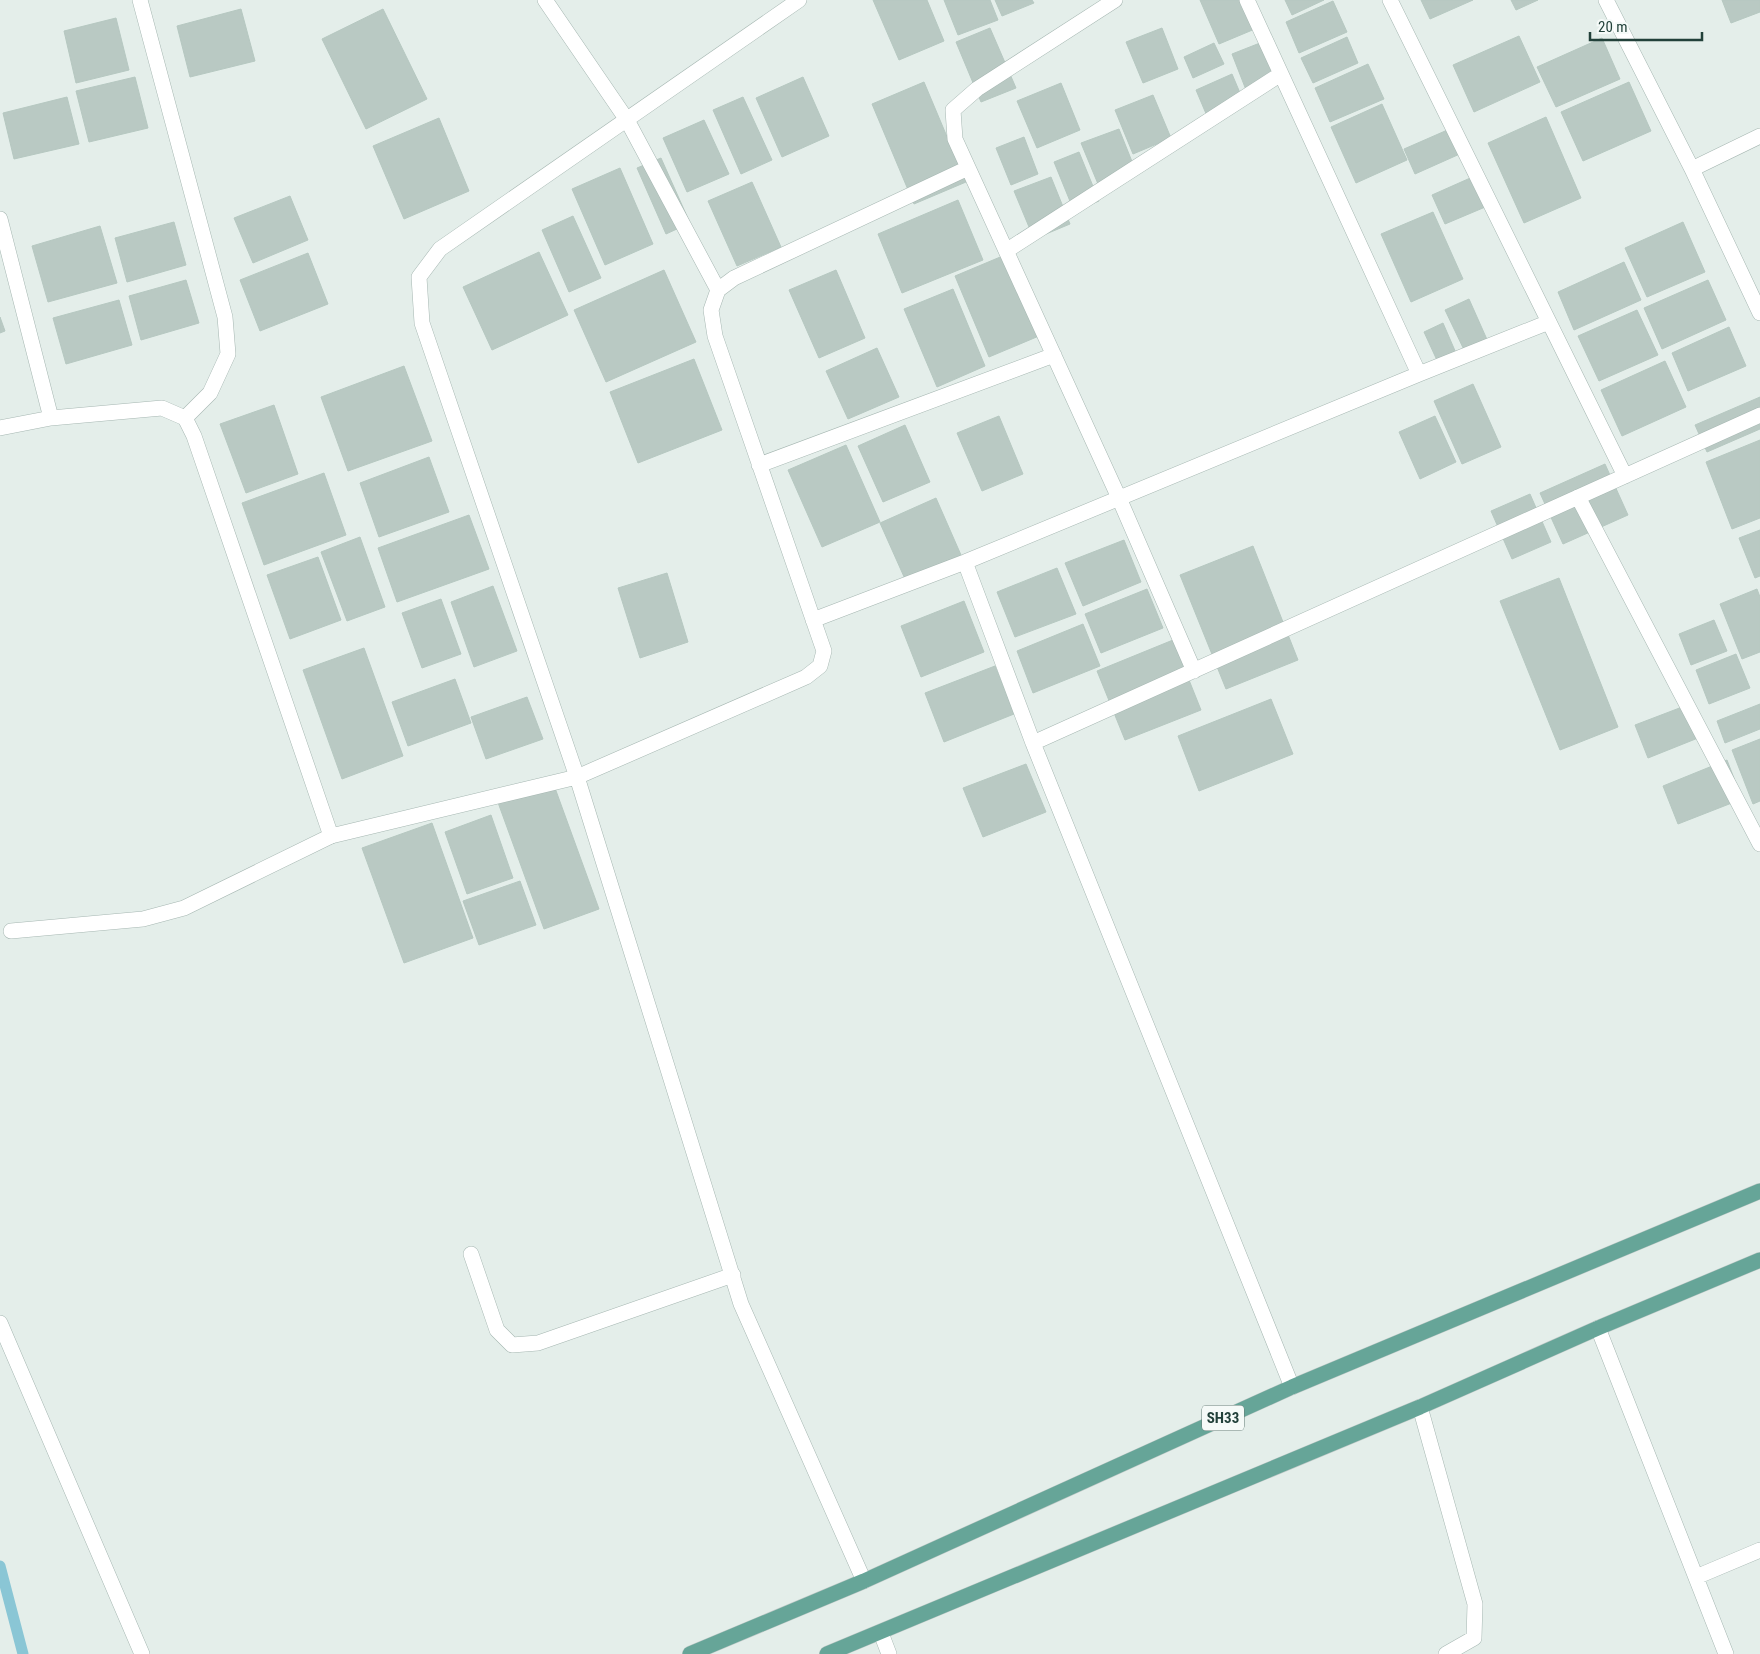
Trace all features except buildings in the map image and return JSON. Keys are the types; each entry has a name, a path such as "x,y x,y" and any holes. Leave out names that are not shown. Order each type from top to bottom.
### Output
{"main road":[{"name":"SH33","path":"690,1654 864,1581 1292,1387 1760,1191"},
{"path":"827,1654 1420,1407 1598,1328 1760,1260"}],"street":[{"path":"140,0 225,317 228,354 210,394 185,418"},
{"path":"545,0 627,120 718,290"},
{"path":"799,0 440,249 420,276 422,323 577,777 741,1304 864,1581"},
{"path":"1115,0 977,89 953,110 955,138 1119,498 1194,671"},
{"path":"1247,0 1419,374"},
{"path":"1390,0 1625,476"},
{"path":"1606,0 1692,169 1760,313"},
{"path":"1006,251 1280,74"},
{"path":"1692,169 1760,136"},
{"path":"11,931 143,919 184,908 331,836 577,777 806,677 820,666 824,651 715,336 711,310 718,290 734,278 968,168"},
{"path":"0,219 51,418"},
{"path":"813,620 965,562 1549,322"},
{"path":"759,465 1054,355"},
{"path":"0,428 51,418 162,408 185,418 194,436 331,836"},
{"path":"1033,743 1760,415"},
{"path":"1578,497 1760,844"},
{"path":"965,562 1033,743 1292,1387"},
{"path":"471,1254 497,1330 512,1346 538,1343 733,1276"},
{"path":"0,1322 142,1654"},
{"path":"1598,1328 1726,1654"},
{"path":"1420,1407 1475,1604 1474,1638 1446,1654"},
{"path":"1696,1577 1760,1550"},
{"path":"881,1633 889,1654"}],"waterway":[{"path":"0,1566 23,1654"}]}
